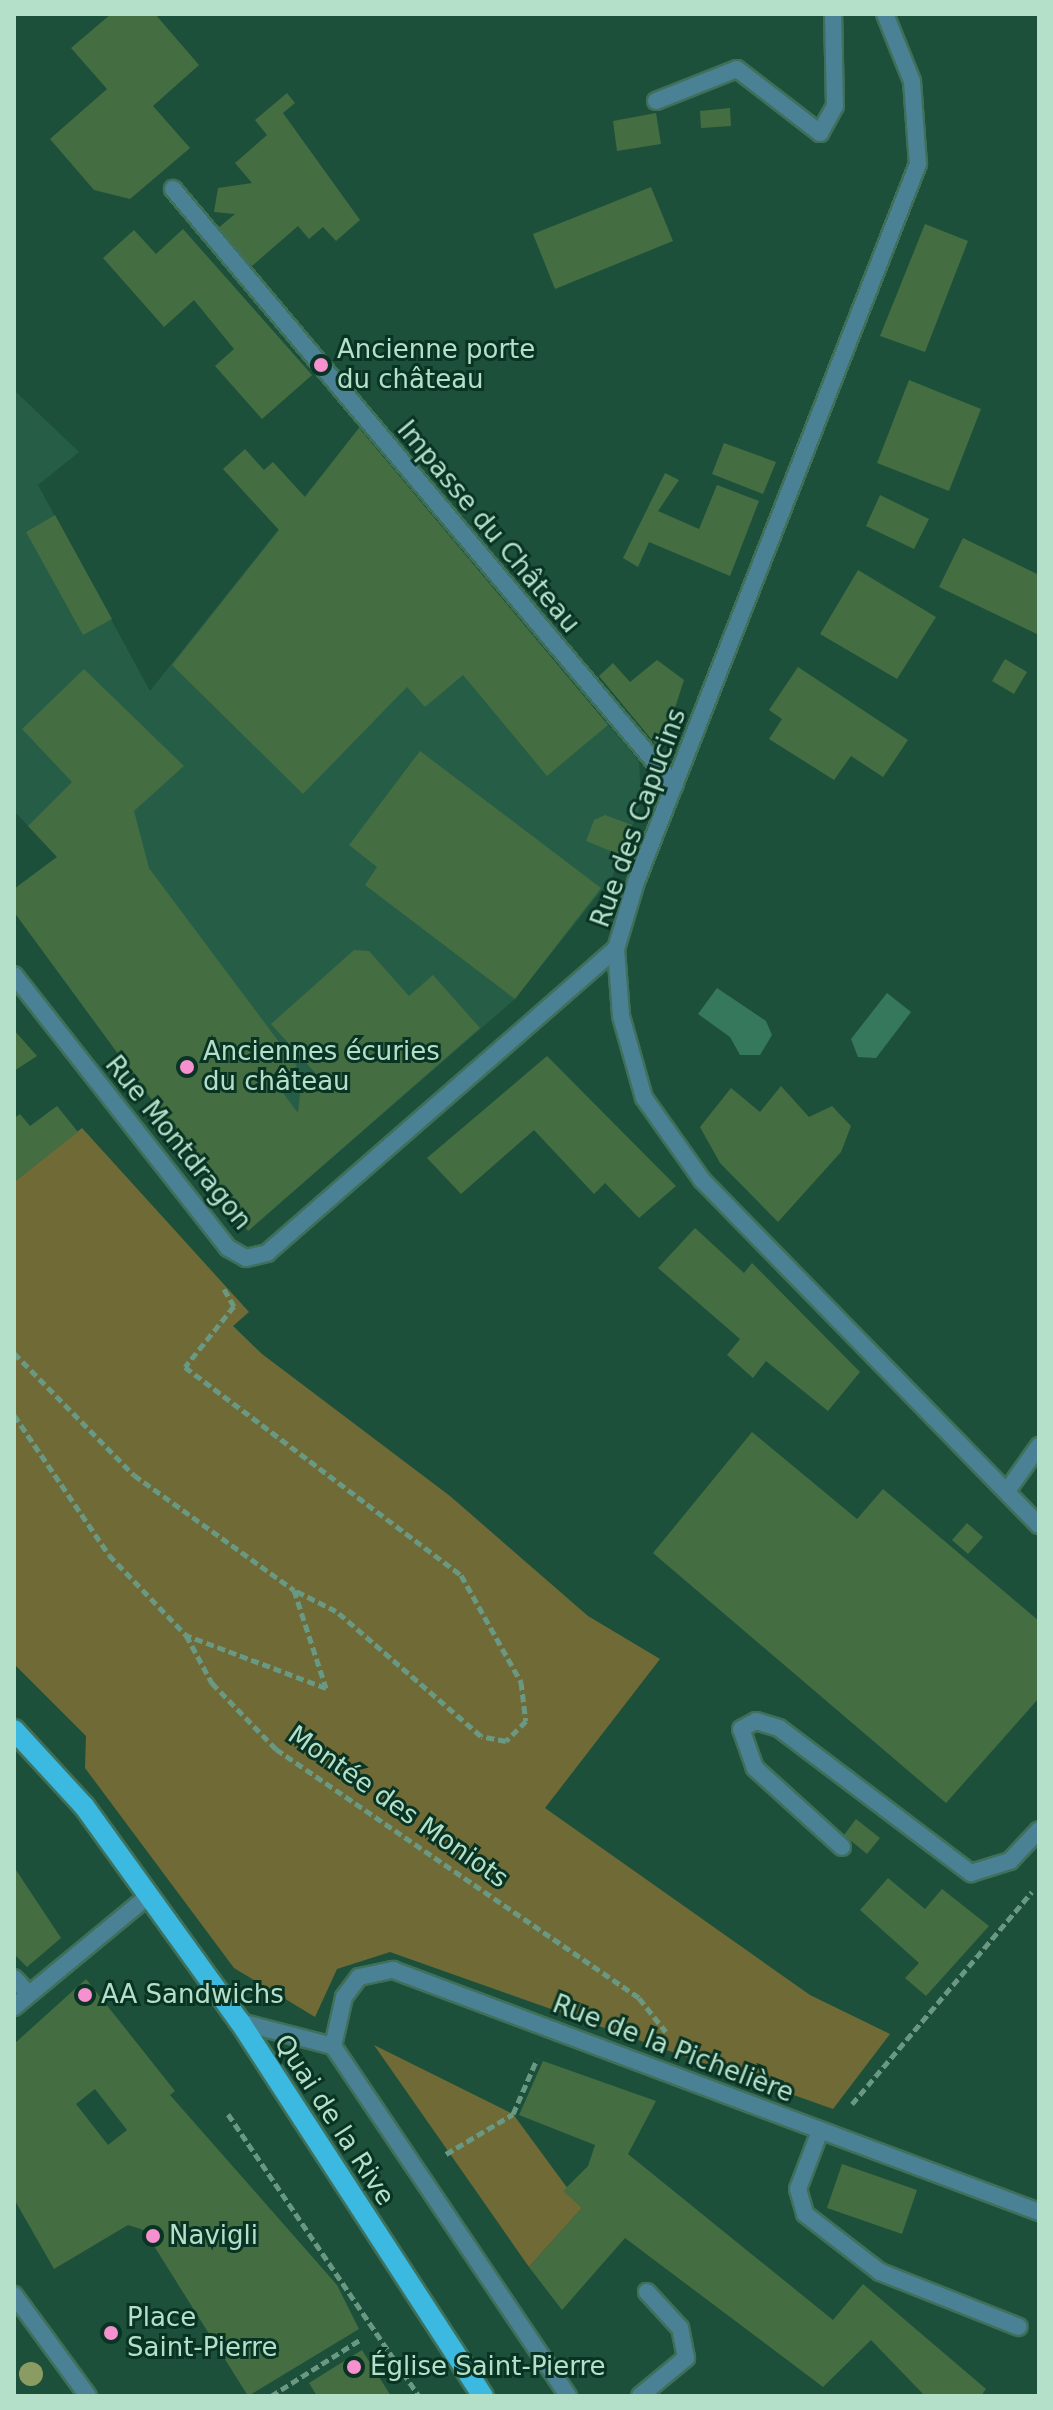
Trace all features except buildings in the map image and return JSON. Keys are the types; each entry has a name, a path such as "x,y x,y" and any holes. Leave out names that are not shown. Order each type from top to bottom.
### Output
{"main road":[{"name":"Quai de la Rive","path":"14,1730 84,1806 240,2022 483,2396"}],"street":[{"path":"656,101 737,69 820,133 835,106 833,14"},
{"name":"Rue des Capucins","path":"885,14 912,81 918,164 909,197 674,785 616,949 621,1016 644,1098 694,1169 1039,1525"},
{"name":"Impasse du Château","path":"173,189 674,785"},
{"name":"Rue Montdragon","path":"14,975 228,1248 246,1258 267,1253 616,949"},
{"path":"1007,1491 1039,1446"},
{"path":"842,1847 755,1768 741,1729 756,1721 779,1728 971,1873 1010,1861 1039,1830"},
{"path":"14,2007 148,1896"},
{"name":"Rue de la Pichelière","path":"333,2046 344,1997 359,1977 393,1970 713,2093 1039,2212"},
{"path":"14,1978 29,1994"},
{"path":"240,2022 333,2046 568,2396"},
{"path":"820,2131 798,2189 805,2214 880,2272 1019,2327"},
{"path":"640,2396 686,2358 680,2328 647,2292"},
{"path":"14,2295 88,2396"}],"path":[{"path":"14,1353 134,1475 294,1590 336,1611 481,1736 506,1741 526,1721 521,1682 461,1575 185,1367 234,1306 217,1277"},
{"path":"14,1415 109,1555 186,1635"},
{"name":"Montée des Moniots","path":"186,1635 326,1688 294,1590"},
{"name":"Montée des Moniots","path":"186,1635 212,1683 276,1749 639,1998 713,2093"},
{"path":"841,2118 1039,1884"},
{"path":"438,2159 513,2114 543,2052"},
{"path":"228,2114 419,2396"},
{"path":"271,2396 361,2339"}],"shaded area":[{"path":"14,390 79,452 38,485 150,691 359,428 639,761 641,804 612,877 515,999 248,1231 14,912 14,889 57,857 14,811"},
{"path":"717,988 766,1021 772,1035 760,1055 740,1055 730,1037 698,1014"},
{"path":"887,993 911,1012 876,1058 858,1057 851,1039"},
{"path":"82,1128 249,1312 233,1326 262,1354 450,1496 588,1616 660,1659 545,1808 810,1995 890,2034 833,2109 390,1952 337,1969 315,2017 234,1968 85,1768 86,1736 14,1664 14,1182"},
{"path":"374,2045 513,2114 582,2208 529,2267"}],"place":[{"name":"Ancienne porte du château","path":"321,365"},
{"name":"Anciennes écuries du château","path":"187,1067"},
{"name":"AA Sandwichs","path":"85,1995"},
{"name":"Navigli","path":"153,2236"},
{"name":"Place Saint-Pierre","path":"111,2333"},
{"name":"Église Saint-Pierre","path":"354,2367"}]}
